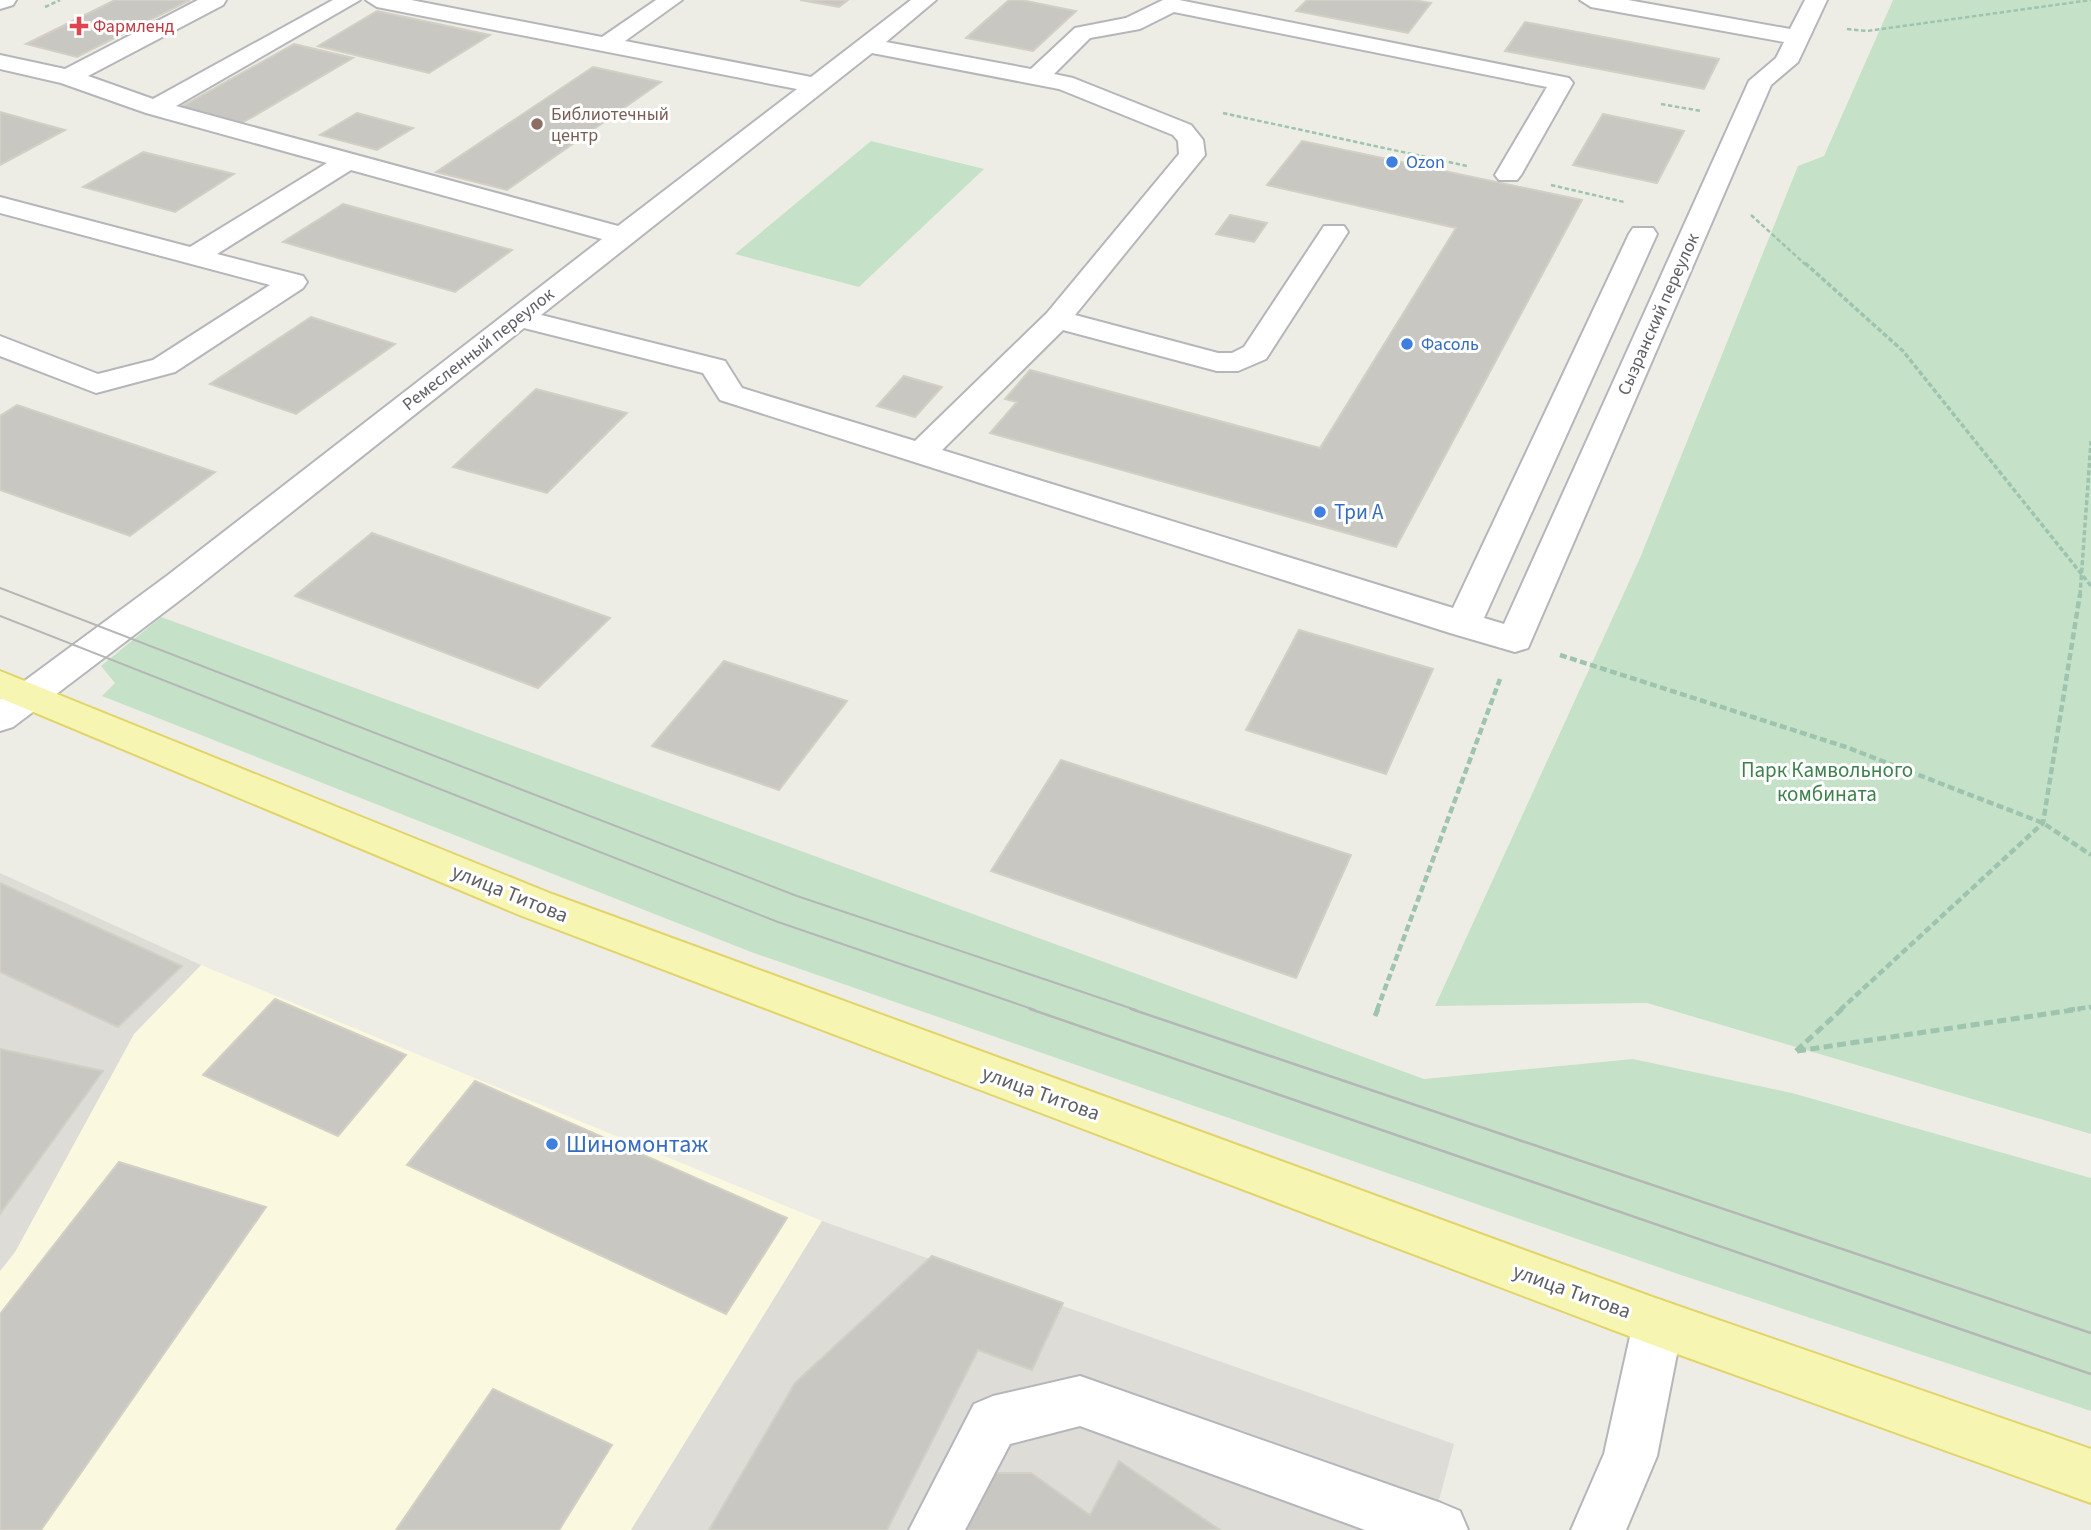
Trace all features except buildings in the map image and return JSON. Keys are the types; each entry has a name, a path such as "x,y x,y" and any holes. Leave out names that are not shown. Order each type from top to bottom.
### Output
{"main road":[{"name":"улица Титова","path":"10,700 537,905 1658,1323 2091,1476"}],"street":[{"path":"0,2 5,0"},
{"path":"68,77 215,0"},
{"path":"155,108 349,0"},
{"path":"377,0 815,85"},
{"path":"606,44 671,0"},
{"name":"Ремесленный переулок","path":"10,700 517,318 925,0"},
{"path":"1591,0 1807,21"},
{"path":"1035,79 1083,33 1132,24 1171,5 1561,83 1508,175"},
{"name":"Сызранский переулок","path":"1515,640 1761,81 1786,62 1807,21"},
{"path":"867,45 1065,83 1182,130 1190,140 1192,155 1057,319 920,454"},
{"path":"0,62 68,77 155,108 623,236"},
{"path":"196,255 349,160"},
{"path":"0,205 293,282 164,366 96,384 0,345"},
{"path":"1057,319 1217,362 1238,362 1255,353 1334,232"},
{"path":"1463,625 1643,234"},
{"path":"517,318 714,368 731,394 1515,640"},
{"path":"1598,1530 1630,1456 1658,1323"},
{"path":"936,1530 993,1422 1080,1401 1441,1530"}],"path":[{"path":"1807,21 1867,31 2091,0"},
{"path":"1216,111 1700,219"},
{"path":"1716,184 1903,351 2091,586"},
{"path":"2091,441 2083,574 2043,822 1796,1051 2091,1007"},
{"path":"1375,1016 1515,640 1846,747 2043,822 2091,855"}],"shaded area":[{"path":"0,873 201,965 134,1034 15,1252 0,1271"},
{"path":"201,965 822,1221 631,1530 0,1530 0,1271 15,1252 134,1034"},
{"path":"822,1221 1454,1444 1431,1530 631,1530"}],"green space":[{"name":"Парк Камвольного комбината","path":"1893,0 2091,0 2091,1134 1647,1003 1435,1006 1640,558 1798,166 1824,156"},
{"path":"871,141 984,169 859,287 735,254"},
{"path":"161,617 1424,1079 1633,1059 1792,1093 2091,1178 2091,1411 1678,1274 751,952 102,696 115,683 101,666"}],"tram line":[{"path":"0,588 797,896 1136,1010"},
{"path":"0,616 778,922 1035,1010"},
{"path":"1030,1009 2091,1374"},
{"path":"1131,1009 2091,1333"}],"place":[{"name":"Фармленд","path":"79,26"},
{"name":"Библиотечный центр","path":"537,124"},
{"name":"Ozon","path":"1392,162"},
{"name":"Фасоль","path":"1407,344"},
{"name":"Три А","path":"1320,512"},
{"name":"Шиномонтаж","path":"552,1144"}]}
